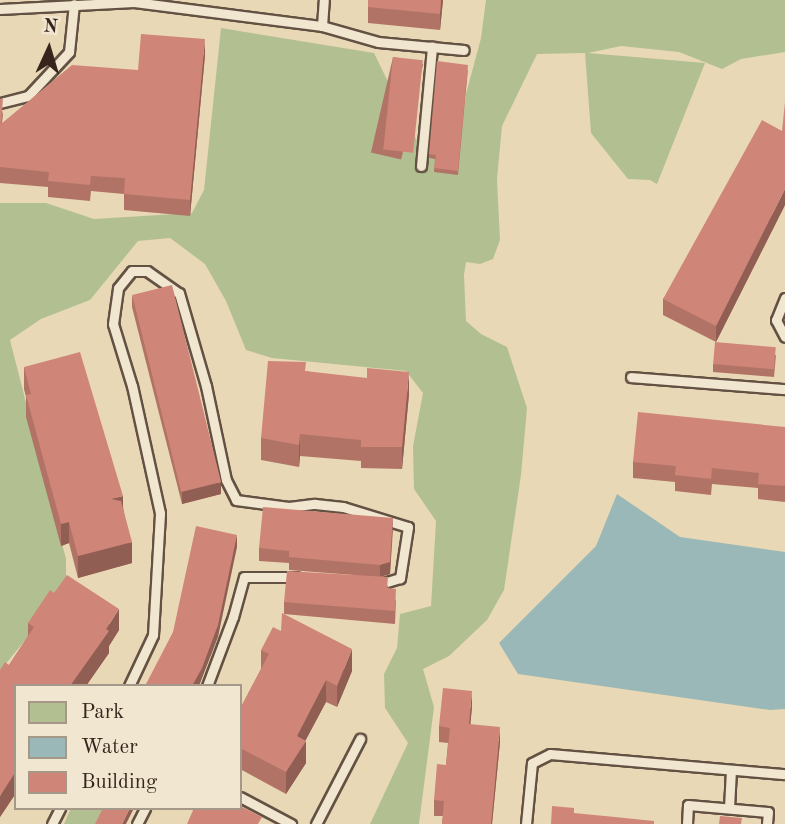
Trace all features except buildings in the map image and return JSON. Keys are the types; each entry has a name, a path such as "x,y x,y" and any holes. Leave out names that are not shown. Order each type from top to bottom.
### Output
{"lane":[{"path":"322,26 324,0"},
{"path":"0,9 134,1 322,26 378,41 464,50"},
{"path":"0,103 28,96 69,52 74,4"},
{"path":"421,166 432,47"},
{"path":"130,684 153,635 160,513 132,386 113,324 118,288 132,271 147,271 179,293 206,386 226,480 236,500 289,507 315,504 342,507 408,527 400,578 381,584 367,583"},
{"path":"785,298 776,320 785,337"},
{"path":"631,377 785,390"},
{"path":"208,684 225,642 244,577 311,578"},
{"path":"316,824 360,739"},
{"path":"526,824 532,764 550,754 785,774"},
{"path":"729,808 731,770"},
{"path":"242,798 291,824"},
{"path":"687,824 688,805 768,812 767,824"}],"green space":[{"path":"486,0 785,0 785,52 741,59 722,69 679,52 621,46 588,53 705,63 657,184 650,180 628,179 591,133 585,53 537,54 502,126 497,179 500,240 493,259 480,264 466,262 464,275 466,321 481,334 507,347 527,408 521,475 504,590 487,620 449,656 423,669 434,707 419,824 370,824 408,743 385,708 384,674 397,648 400,614 431,606 436,521 414,489 413,446 423,393 406,371 272,358 246,350 226,301 205,264 170,238 138,241 90,300 41,319 10,340 66,559 66,590 0,671 0,203 46,203 94,219 192,213 204,190 221,28 374,53 417,141 458,162 466,94 481,38"},
{"path":"70,810 106,810 99,824 64,824"}],"water":[{"path":"617,494 680,537 785,552 785,709 770,710 518,674 499,643 596,546"}]}
